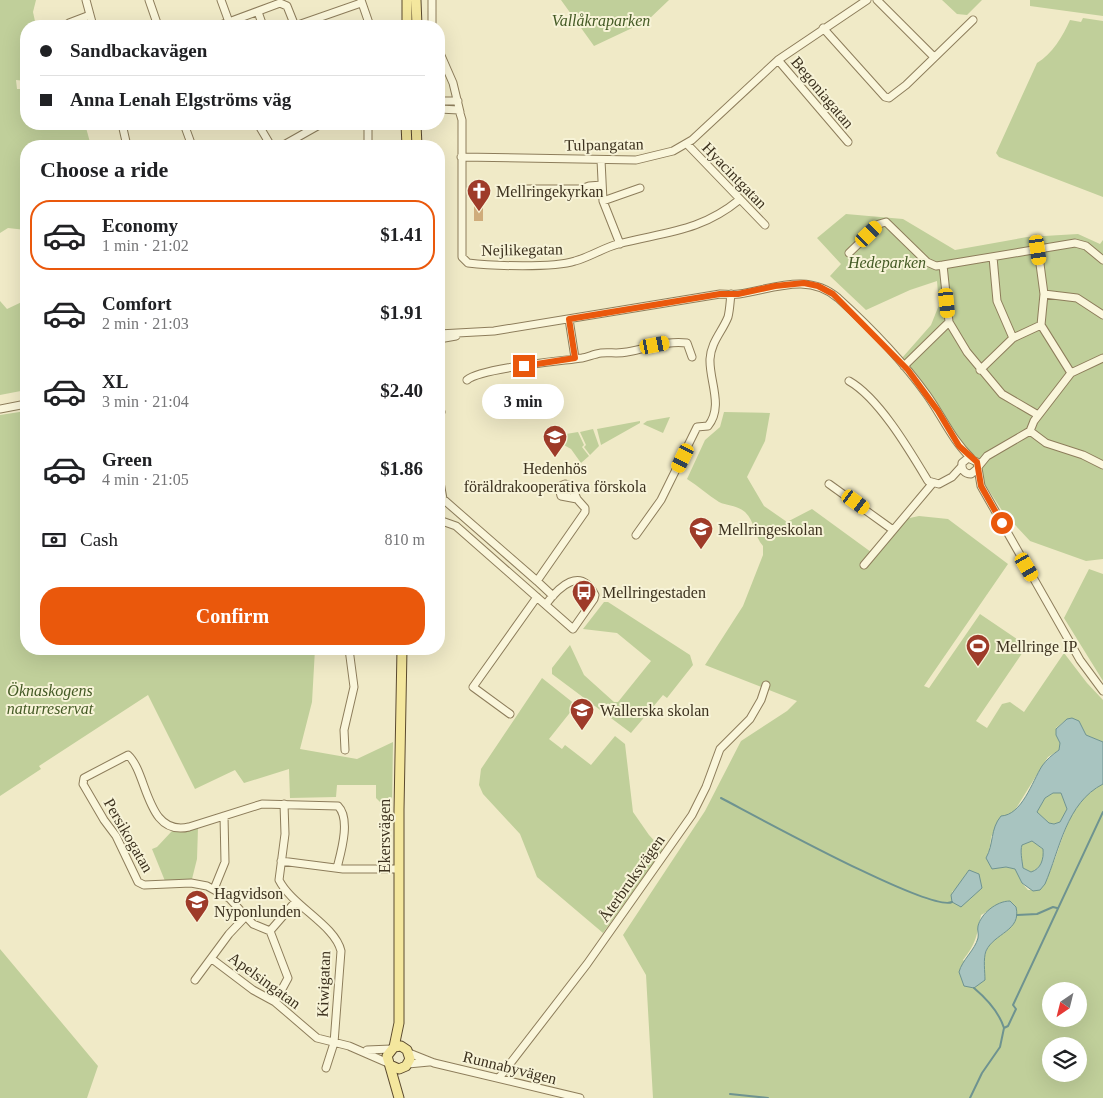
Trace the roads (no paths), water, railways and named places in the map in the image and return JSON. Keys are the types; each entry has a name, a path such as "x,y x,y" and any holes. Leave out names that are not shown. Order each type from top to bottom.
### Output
{"main road":[{"path":"407,0 407,20"},
{"path":"416,0 416,20"},
{"name":"Ekersvägen","path":"393,1048 399,1023 402,655"},
{"name":"Ekersvägen","path":"399,1023 408,1051"},
{"path":"401,1046 408,1051 399,1098 387,1056 393,1048 401,1046"},
{"path":"389,1064 396,1068 405,1066"}],"street":[{"path":"86,0 91,20"},
{"path":"149,0 156,20"},
{"path":"221,0 228,20"},
{"path":"432,0 432,20"},
{"name":"Tulpangatan","path":"461,157 601,160 651,158 687,144 778,60 822,28 866,0"},
{"path":"877,0 934,57"},
{"path":"311,20 361,1 368,20"},
{"path":"235,20 283,3 293,20"},
{"path":"258,12 261,20"},
{"path":"77,20 90,15"},
{"path":"822,28 885,98 889,98 894,97 973,20"},
{"name":"Begoniagatan","path":"778,60 848,142"},
{"name":"Nejlikegatan","path":"445,67 459,105 462,120 462,257 468,263 562,264 620,244 670,234 688,228 721,214 739,200"},
{"path":"445,102 459,105"},
{"path":"445,108 459,105"},
{"path":"293,140 310,130"},
{"name":"Hyacintgatan","path":"687,144 764,225"},
{"path":"601,160 603,201 620,244"},
{"path":"520,189 581,189 602,185"},
{"path":"603,201 640,188"},
{"path":"849,253 879,224 886,222 927,262 936,266 1080,243 1103,260"},
{"path":"1038,250 1044,294 1041,325 1071,373"},
{"path":"993,257 997,301 1013,338"},
{"path":"943,265 949,322 980,370 1002,394 1038,415"},
{"path":"445,335 482,332 795,283 818,286 838,298 904,366 926,394 959,446 972,458 977,468 981,486"},
{"path":"636,535 661,500 697,427 708,426 714,416 716,406 710,356 716,336 729,314 731,294"},
{"path":"1044,294 1077,298 1103,315"},
{"path":"569,319 575,358"},
{"path":"904,366 949,322"},
{"path":"980,370 1013,338 1041,325"},
{"path":"445,337 450,335"},
{"path":"467,380 472,376 506,368 601,353 630,352 668,342 689,344 692,357"},
{"path":"849,381 864,392 900,436 928,481 932,484 939,484 965,469 977,468 988,456 1030,431 1038,415 1071,373 1103,358"},
{"path":"0,409 20,405"},
{"path":"1030,431 1046,443 1084,455 1103,465"},
{"path":"959,446 965,469 981,486 1080,660 1103,691"},
{"path":"965,469 966,459 988,456"},
{"path":"829,484 893,530"},
{"path":"864,565 932,484"},
{"path":"537,581 585,512 582,504 577,499"},
{"path":"445,501 553,596"},
{"path":"445,522 456,526 573,629 595,595 586,583 578,580 563,585 546,604"},
{"path":"510,714 473,687 537,597"},
{"path":"345,750 344,730 354,687 350,655"},
{"name":"Återbruksvägen","path":"499,1078 587,964 692,815 706,787 720,749 750,719 761,700 766,685"},
{"name":"Persikogatan","path":"224,816 186,828 170,825 152,808 128,755 85,777 83,784 104,820 116,836 138,882 144,885 192,883 214,889 229,898 253,924 270,931"},
{"path":"214,889 225,862 224,816 262,804 340,807 345,835 337,868"},
{"name":"Kiwigatan","path":"284,804 284,837 279,880 296,901 333,936 340,948 334,1043 326,1068"},
{"path":"281,861 337,868 399,869"},
{"path":"275,1002 288,978 270,931 296,901"},
{"path":"195,980 229,934 246,916"},
{"name":"Apelsingatan","path":"212,959 253,990 275,1002 317,1038 354,1048 374,1051 393,1048"},
{"name":"Apelsingatan","path":"354,1048 382,1058 389,1064"},
{"name":"Runnabyvägen","path":"408,1051 434,1062 580,1098"},
{"name":"Runnabyvägen","path":"405,1066 434,1062"}],"water":[{"path":"1072,718 1079,721 1086,735 1103,742 1103,784 1090,792 1072,815 1045,884 1040,890 1033,891 1022,883 1015,869 1006,867 992,869 986,858 995,826 1001,816 1015,810 1021,804 1042,766 1059,750 1060,743 1056,735 1056,729 1067,719","holes":["1053,793 1061,793 1067,809 1060,822 1054,824 1049,823 1037,812 1045,798","1032,841 1043,849 1043,853 1039,866 1031,872 1023,868 1021,850 1022,845"]},
{"path":"969,870 979,874 982,888 961,907 952,902 951,895"},
{"path":"1010,901 1016,907 1017,915 1011,927 995,940 986,951 984,962 985,980 974,988 964,986 959,972 976,942 982,917 1000,903"}],"waterway":[{"path":"721,798 802,841 911,893 937,901 952,902"},
{"path":"970,1098 982,1073 1000,1047 1004,1028 1008,1026 1016,1009 1013,1005 1103,812"},
{"path":"1017,915 1037,914 1053,907 1057,908"},
{"path":"974,988 992,1006 1004,1028"},
{"path":"730,1094 768,1098"}],"place":[{"name":"Mellringekyrkan","path":"479,212"},
{"name":"Hedenhös föräldrakooperativa förskola","path":"555,458"},
{"name":"Mellringeskolan","path":"701,550"},
{"name":"Mellringestaden","path":"584,613"},
{"name":"Mellringe IP","path":"978,667"},
{"name":"Wallerska skolan","path":"582,731"},
{"name":"Hagvidson Nyponlunden","path":"197,923"}],"park label":[{"name":"Vallåkraparken","path":"601,20"},
{"name":"Hedeparken","path":"887,262"},
{"name":"Öknaskogens naturreservat","path":"50,699"}]}
